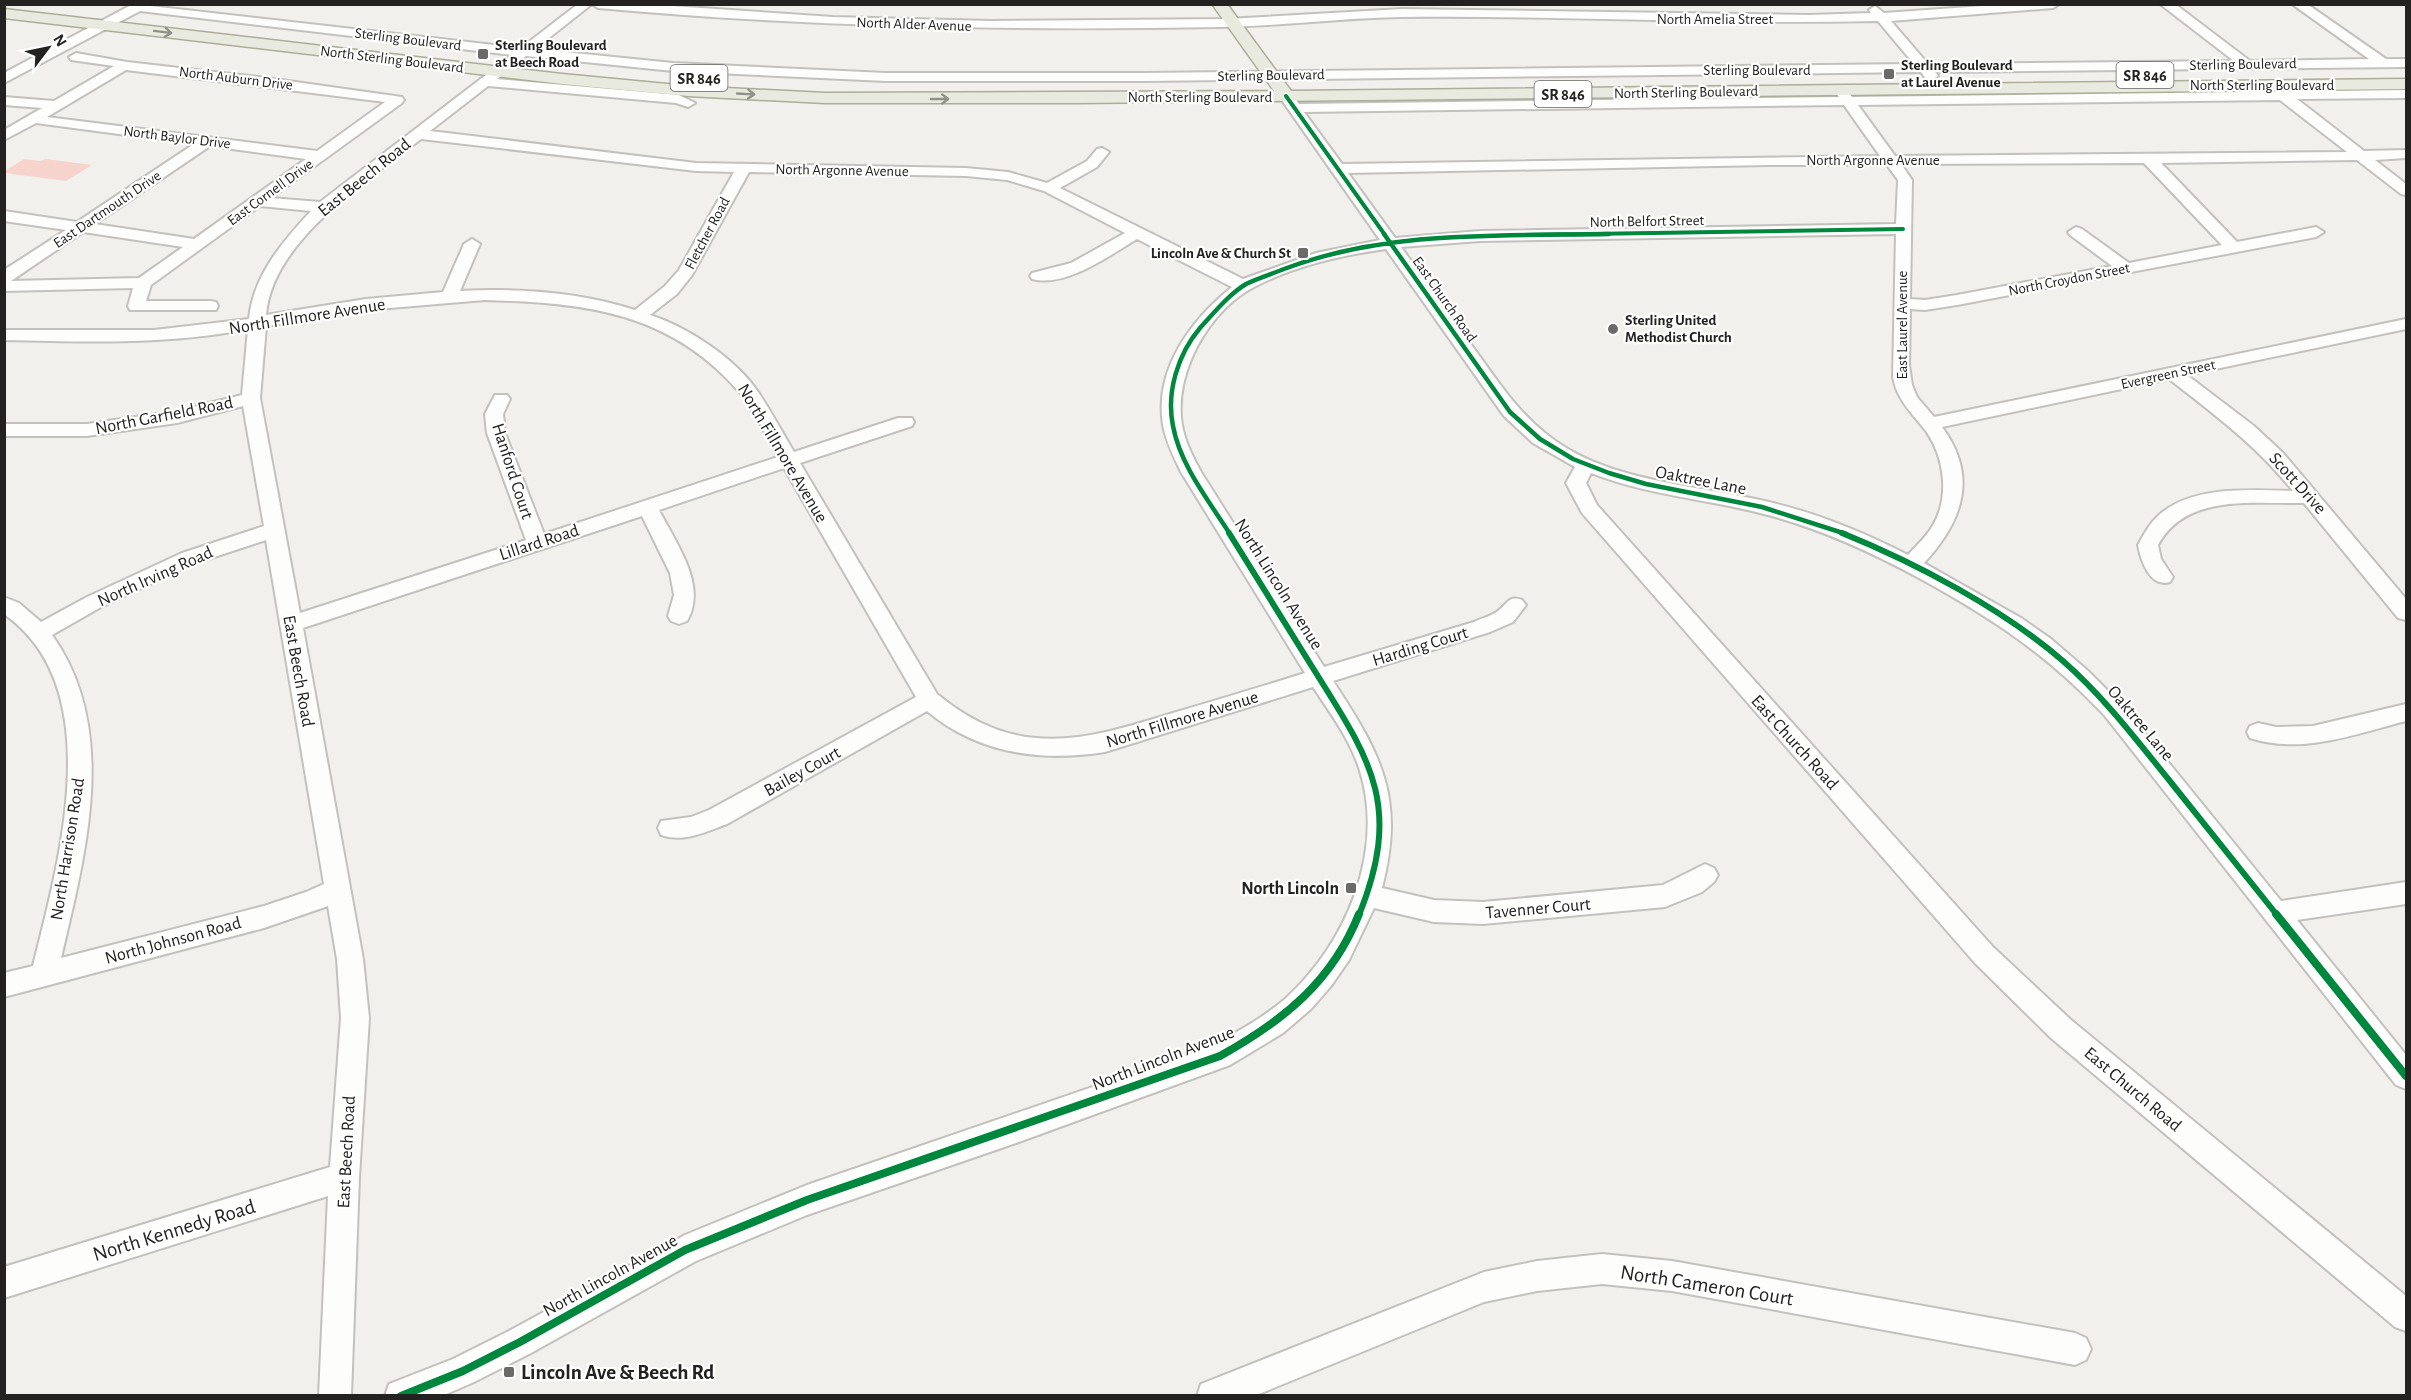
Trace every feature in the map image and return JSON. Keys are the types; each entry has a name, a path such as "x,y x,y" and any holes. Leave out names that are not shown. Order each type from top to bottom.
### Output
{"main road":[{"name":"SR 846","path":"43,4 135,8"},
{"path":"1219,4 1281,90"},
{"name":"North Sterling Boulevard","path":"135,8 637,87 825,98 934,99 1281,90 1840,90 1934,79 2406,72"},
{"name":"SR 846","path":"4,12 105,25"},
{"name":"North Sterling Boulevard","path":"105,25 506,67"},
{"name":"North Sterling Boulevard","path":"1934,79 2406,84"}],"street":[{"name":"East Beech Road","path":"335,1395 344,1177 355,1018 350,959 251,398 255,322 259,302 275,266 301,231 323,207 586,4"},
{"name":"North Alder Avenue","path":"598,4 711,15 837,16 960,25 1087,20 1232,23"},
{"path":"711,15 722,4"},
{"path":"1871,4 1934,79"},
{"name":"North Amelia Street","path":"1232,23 1351,9 1651,19 1882,18 1952,15 2053,4"},
{"path":"2166,4 2244,63"},
{"path":"2298,4 2381,62"},
{"path":"4,79 135,8"},
{"name":"North Auburn Drive","path":"76,57 118,63 124,66 267,81 397,100"},
{"name":"Sterling Boulevard","path":"506,67 673,67 829,76 1121,77 1281,90 1934,79 2244,63 2406,63"},
{"path":"4,136 124,66"},
{"path":"506,67 679,99 688,103"},
{"name":"East Church Road","path":"1281,90 1515,417 1546,442 1586,464 1576,483 1589,508 1984,955 2061,1029 2406,1316"},
{"name":"Sterling Boulevard","path":"1840,90 2283,96 2406,94"},
{"name":"East Laurel Avenue","path":"1840,90 1905,180 1900,365 1902,390 1947,448 1954,474 1951,501 1945,524 1911,565"},
{"path":"2283,96 2406,191"},
{"path":"4,100 55,105"},
{"name":"East Cornell Drive","path":"143,284 397,100"},
{"name":"North Baylor Drive","path":"34,119 321,156"},
{"name":"North Argonne Avenue","path":"418,134 652,164 743,169 966,172 1008,176 1049,188 1243,286"},
{"name":"East Dartmouth Drive","path":"4,279 210,141"},
{"path":"1049,188 1092,164 1102,152"},
{"name":"North Argonne Avenue","path":"1339,169 1891,160 2326,157 2406,154"},
{"path":"2149,159 2234,248"},
{"name":"Fletcher Road","path":"638,316 670,290 686,272 743,169"},
{"path":"257,201 323,207"},
{"path":"4,216 198,244"},
{"name":"North Belfort Street","path":"1391,244 1480,236 1903,229"},
{"path":"2076,232 2126,267"},
{"name":"North Croydon Street","path":"1903,304 1925,305 1957,300 2316,232"},
{"path":"1038,276 1049,276 1075,267 1136,233"},
{"path":"450,296 472,244"},
{"name":"North Lincoln Avenue","path":"401,1395 463,1371 685,1250 807,1200 1016,1130 1220,1056 1267,1029 1302,1001 1326,972 1346,941 1368,896 1378,837 1376,786 1366,758 1319,677 1191,472 1175,438 1172,410 1174,379 1187,345 1214,311 1243,286 1321,256 1361,247 1391,244"},
{"path":"4,286 143,284 136,306 210,306"},
{"name":"North Fillmore Avenue","path":"4,335 131,337 203,331 320,311 450,296 554,298 638,316 697,344 727,367 750,393 929,700 957,722 982,735 1034,748 1063,749 1105,743 1319,677"},
{"name":"Evergreen Street","path":"1930,424 2406,324"},
{"name":"Scott Drive","path":"2172,373 2247,430 2276,457 2312,497 2406,612"},
{"name":"North Garfield Road","path":"4,430 87,430 177,417 251,398"},
{"name":"Hanford Court","path":"501,399 495,414 496,433 537,543"},
{"name":"Lillard Road","path":"291,624 905,422"},
{"name":"Oaktree Lane","path":"1586,464 1652,486 1797,516 1859,539 1988,607 2031,636 2080,676 2113,710 2406,1076"},
{"path":"2163,577 2151,560 2148,545 2157,529 2172,515 2189,506 2211,501 2312,497"},
{"path":"648,508 680,573 684,595 679,616"},
{"name":"North Irving Road","path":"40,632 94,603 189,558 274,530"},
{"name":"North Harrison Road","path":"4,604 19,612 40,632 63,672 78,727 79,790 71,848 44,974"},
{"name":"Harding Court","path":"1319,677 1482,627 1505,617 1515,605"},
{"name":"Bailey Court","path":"670,828 692,827 718,817 929,700"},
{"path":"2258,732 2275,737 2310,735 2406,712"},
{"name":"Tavenner Court","path":"1368,896 1434,911 1483,914 1665,896 1693,884 1705,875"},
{"name":"North Johnson Road","path":"4,985 264,916 313,901 338,889"},
{"path":"2274,913 2403,897"},
{"name":"North Kennedy Road","path":"4,1283 344,1177"},
{"name":"North Cameron Court","path":"1213,1395 1484,1287 1537,1275 1602,1269 1672,1276 2075,1349"}],"shaded area":[{"path":"24,159 40,161 46,159 92,165 66,181 5,173"}],"cycle path":[{"path":"1286,96 1510,412 1540,439 1573,459 1609,473 1646,484 1762,507 1834,529 1918,569 1983,605 2043,645 2086,682 2113,710 2406,1076"},
{"path":"401,1396 463,1371 520,1342 685,1250 807,1200 1220,1056 1283,1017 1322,978 1340,952 1355,924 1376,863 1379,832 1378,802 1372,772 1353,731 1191,472 1178,443 1171,411 1174,383 1189,343 1218,308 1245,285 1296,264 1348,251 1400,242 1480,236 1903,229"}],"place":[{"name":"Sterling Boulevard at Beech Road","path":"483,54"},
{"name":"Sterling Boulevard at Laurel Avenue","path":"1889,74"},
{"name":"Lincoln Ave & Church St","path":"1303,253"},
{"name":"Sterling United Methodist Church","path":"1613,329"},
{"name":"North Lincoln","path":"1351,888"},
{"name":"Lincoln Ave & Beech Rd","path":"509,1372"}]}
